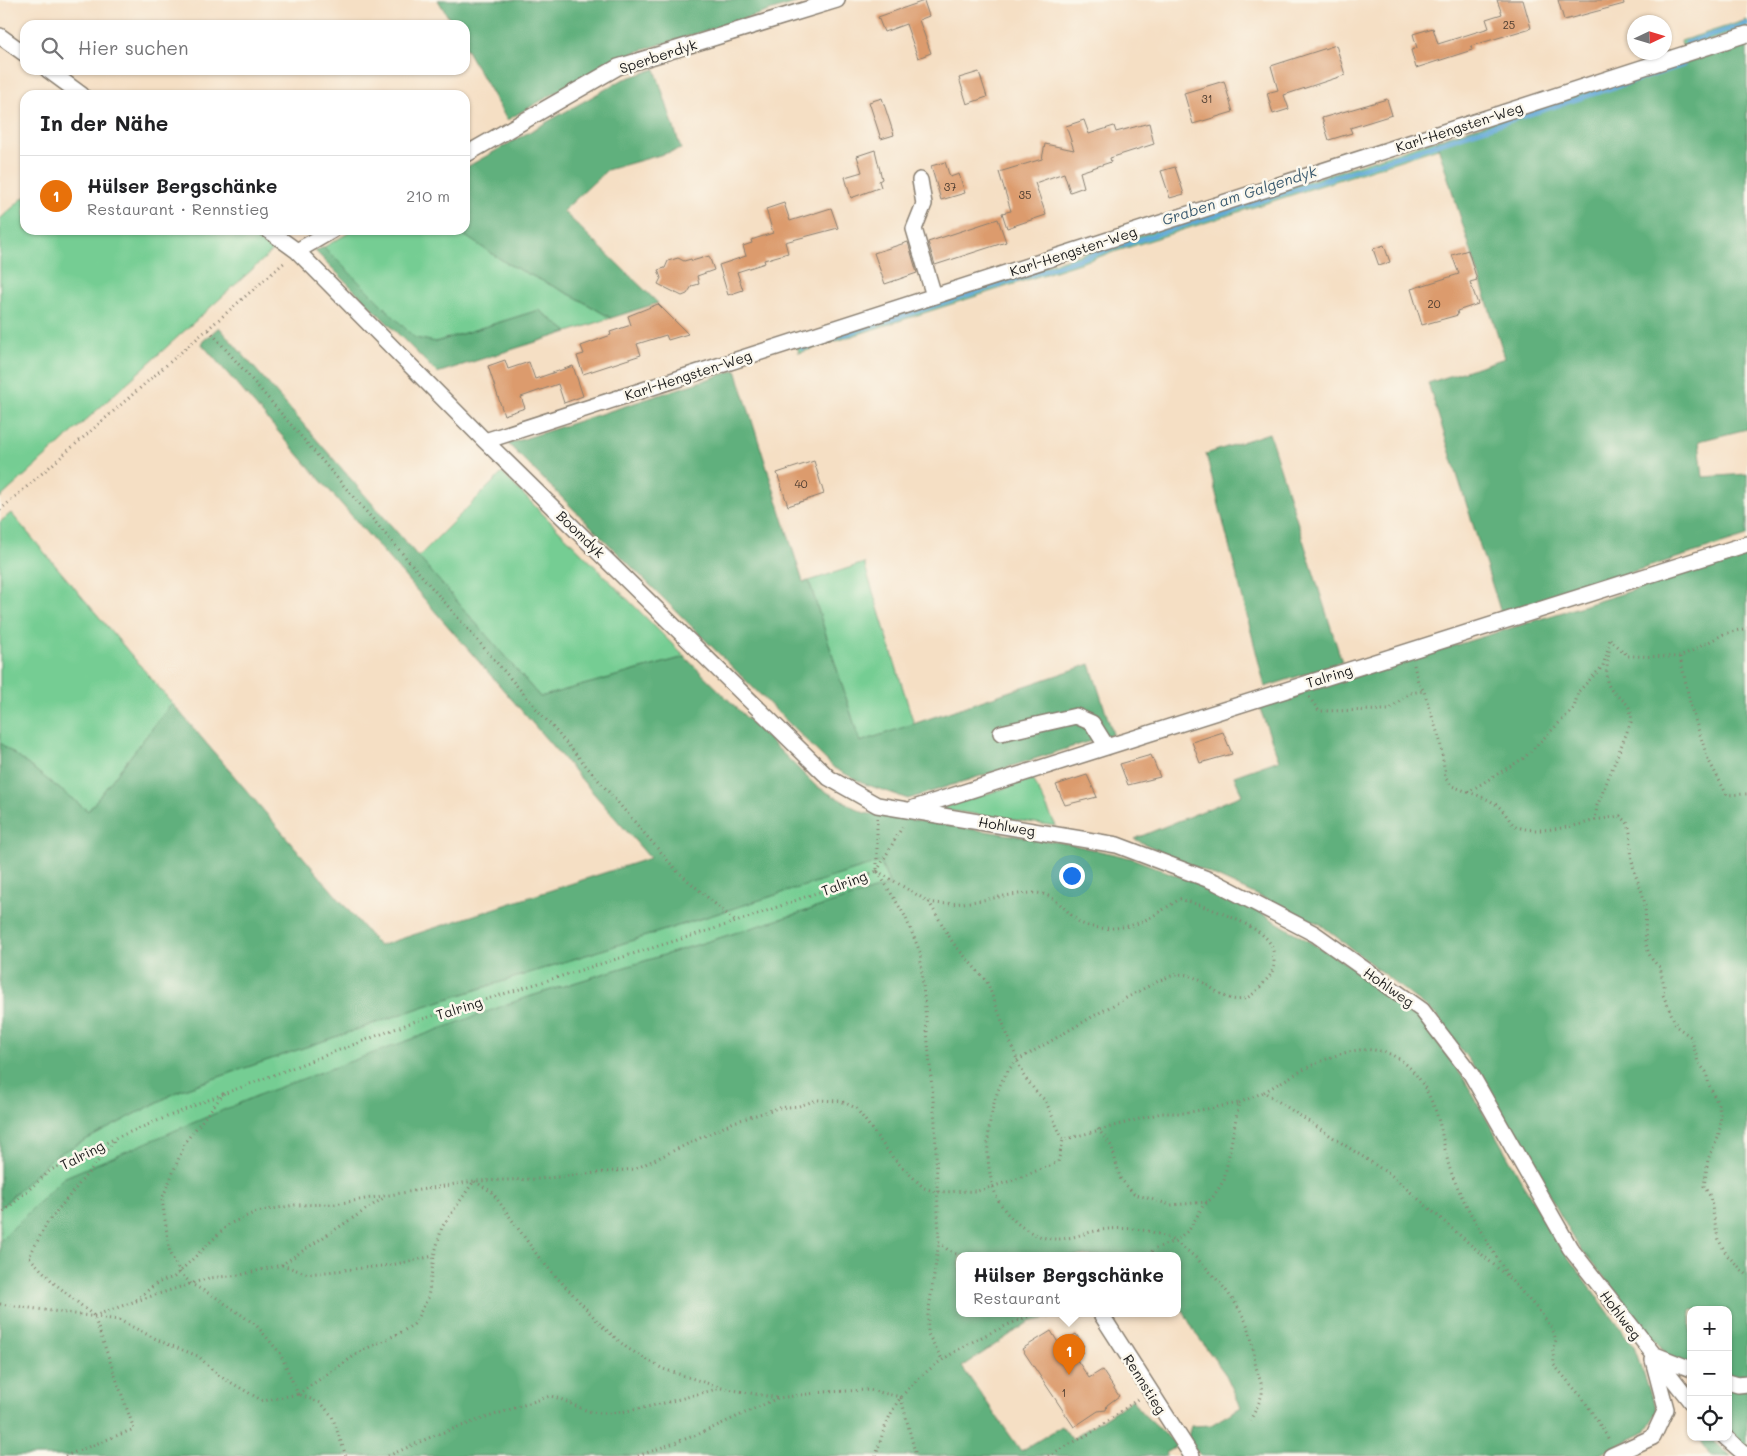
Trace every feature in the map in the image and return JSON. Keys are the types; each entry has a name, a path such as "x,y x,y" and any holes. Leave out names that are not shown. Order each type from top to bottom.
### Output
{"street":[{"name":"Sperberdyk","path":"470,152 618,67 837,0"},
{"name":"Karl-Hengsten-Weg","path":"485,440 1747,34"},
{"path":"0,36 20,50"},
{"path":"55,75 75,90"},
{"path":"920,180 924,204 914,229 934,296"},
{"name":"Boomdyk","path":"275,235 297,251 485,440 829,778 877,805 912,809"},
{"path":"297,251 324,235"},
{"name":"Talring","path":"912,809 1747,544"},
{"path":"1001,733 1076,716 1092,723 1107,747"},
{"name":"Hohlweg","path":"912,809 1117,845 1215,882 1315,934 1422,1010 1471,1074 1570,1248 1651,1354 1687,1397"},
{"name":"Rennstieg","path":"1103,1317 1191,1455"},
{"path":"1651,1354 1687,1368"},
{"path":"1614,1454 1653,1437 1666,1409 1651,1354"},
{"path":"1732,1383 1747,1384"},
{"path":"1730,1441 1747,1456"}],"path":[{"path":"0,510 209,330 297,251"},
{"path":"209,330 677,871 736,922"},
{"path":"1610,639 1628,656 1680,657 1724,634 1747,628"},
{"path":"1468,792 1524,758 1574,708 1578,692 1603,666 1610,639"},
{"path":"1595,820 1597,806 1631,722 1632,712 1628,704 1613,692 1607,681 1610,639"},
{"path":"1405,653 1414,665 1418,682 1424,691 1440,741 1446,778 1452,786 1490,800 1502,809 1514,825 1523,828 1557,829 1578,827 1595,820 1620,816 1627,821 1630,829 1629,844 1633,866 1642,891 1645,907 1647,950 1652,961 1660,967 1664,986 1663,994 1677,1027 1691,1037 1698,1062 1706,1072 1709,1085 1713,1089 1719,1106 1721,1122 1718,1138 1708,1159 1704,1186 1710,1196 1718,1239 1727,1255 1747,1274"},
{"path":"1680,657 1691,707 1708,759 1727,795 1747,794"},
{"path":"1298,686 1312,699 1319,711 1389,710 1409,693 1424,691"},
{"name":"Talring","path":"0,1214 51,1170 118,1137 224,1094 413,1022 736,922 877,871 877,805"},
{"path":"877,871 912,809"},
{"path":"877,871 929,902 954,904 989,900 1013,894 1038,892 1051,897 1069,910 1079,922 1104,930 1140,922 1180,899 1205,906 1260,932 1269,941 1274,952 1274,971 1260,988 1245,998 1230,1000 1193,977 1177,975 1115,1004 1018,1060 1004,1078 992,1114 987,1161 996,1196 1006,1211 1029,1232 1055,1240 1080,1236 1100,1230 1130,1229 1162,1235 1175,1241 1192,1255 1234,1300 1248,1327 1262,1391 1250,1420"},
{"path":"877,871 905,916 920,952 935,1122 939,1242 928,1314 928,1334 943,1360"},
{"path":"133,1302 157,1283 174,1277 229,1224 256,1212 295,1205 335,1204 474,1181 538,1179 635,1169 734,1122 778,1108 799,1106 816,1100 841,1101 856,1108 893,1158 924,1188 936,1192 978,1191 1014,1180 1058,1162 1063,1140 1045,1100 1023,1075 987,982 952,944 929,902"},
{"path":"1063,1140 1161,1112 1184,1113 1240,1103 1303,1070 1339,1054 1358,1049 1378,1051 1396,1056 1426,1089 1434,1104 1450,1166 1460,1195 1510,1279"},
{"path":"1264,1092 1392,1176 1510,1279 1531,1304 1542,1313 1552,1328 1556,1340 1553,1351 1554,1365 1599,1421 1614,1454"},
{"path":"224,1094 186,1141 162,1199 170,1254 180,1272 191,1284 214,1296 256,1325 280,1353 298,1394 321,1403 332,1416 346,1456"},
{"path":"1151,1252 1175,1241 1189,1230 1224,1180 1240,1103"},
{"path":"1098,1129 1112,1147 1120,1178 1134,1194 1171,1205 1207,1202"},
{"path":"65,1456 134,1429 94,1316 54,1282 29,1256 47,1223 118,1137"},
{"path":"0,1304 119,1320 162,1342 198,1356 218,1375 262,1401 298,1394 363,1350 400,1333 414,1324 428,1298 434,1256 442,1226 474,1181"},
{"path":"474,1181 492,1192 540,1259 603,1327 628,1348 663,1369 722,1388 778,1398"},
{"path":"94,1316 209,1278 240,1275 281,1265 388,1195"},
{"path":"939,1242 949,1251 956,1254"},
{"path":"281,1265 308,1274 391,1265 434,1256"},
{"path":"876,1456 882,1434 901,1397 918,1380 943,1360 985,1333 1026,1317"},
{"path":"388,1456 438,1434 550,1396 562,1398 593,1412 618,1413 722,1388"},
{"path":"1048,1456 1096,1430 1149,1389"},
{"path":"638,1456 699,1434 778,1398 824,1392 870,1390 901,1397"},
{"path":"901,1397 916,1456"}],"green space":[{"path":"438,0 805,0 617,58 507,120 470,56 470,20 450,20"},
{"path":"1747,20 1747,28 1684,49 1681,41"},
{"path":"1747,43 1747,429 1699,441 1703,477 1747,474 1747,536 1501,613 1428,383 1505,358 1436,140 1684,60 1686,63"},
{"path":"655,69 681,149 607,170 563,211 658,303 611,318 575,297 508,264 464,235 470,235 470,165 622,80"},
{"path":"1435,140 1438,148 799,353 797,346"},
{"path":"20,201 20,235 259,235 277,247 0,498 0,219"},
{"path":"345,235 464,235 508,264 575,297 611,318 568,332 539,310 435,342 415,338 324,247"},
{"path":"324,247 415,338 436,342 539,310 568,332 437,373 315,251"},
{"path":"219,327 540,697 685,657 816,786 864,813 1065,843 1131,858 1236,898 1357,970 1418,1016 1464,1079 1554,1238 1634,1347 1657,1412 1644,1433 1596,1456 1201,1456 1187,1440 1191,1426 1211,1425 1241,1407 1226,1375 1196,1334 1181,1307 1181,1252 956,1252 956,1317 1053,1317 1029,1322 962,1367 1021,1451 1062,1426 1072,1439 1133,1399 1142,1413 1178,1446 1166,1453 1167,1456 0,1456 0,1241 63,1178 261,1094 522,999 890,885 880,862 428,1005 181,1090 53,1157 0,1208 0,743 88,811 172,703 379,946 650,858 201,343"},
{"path":"736,370 803,582 809,581 860,742 1090,664 1113,734 908,799 865,784 834,768 508,444"},
{"path":"1269,433 1342,662 1265,687 1206,454"},
{"path":"502,473 685,657 540,697 418,557"},
{"path":"11,513 172,703 88,811 0,743 0,522"},
{"path":"1747,555 1747,1379 1732,1379 1732,1306 1687,1306 1687,1364 1667,1355 1577,1244 1486,1084 1436,1015 1320,924 1134,839 1242,795 1234,776 1279,760 1259,706"},
{"path":"864,563 914,724 860,742 809,581"},
{"path":"1033,779 1056,826 939,809"},
{"path":"880,862 890,885 522,999 63,1178 0,1241 0,1208 53,1157 181,1090 428,1005"},
{"path":"1732,1387 1747,1388 1747,1448 1732,1432"},
{"path":"1701,1441 1714,1441 1731,1456 1710,1456"}],"building":[{"path":"1497,0 1523,0 1531,28 1471,46 1472,50 1416,68 1411,50 1417,48 1413,34 1433,28 1438,44 1489,28 1486,19 1502,14"},
{"path":"1558,0 1623,0 1624,4 1564,20"},
{"path":"924,1 929,16 919,20 931,53 918,58 906,24 884,32 878,17"},
{"path":"1336,45 1345,75 1284,95 1289,109 1273,114 1267,93 1278,90 1271,66"},
{"path":"979,72 987,97 967,104 959,78"},
{"path":"1224,81 1233,112 1193,124 1184,93"},
{"path":"882,98 894,135 881,139 869,102"},
{"path":"1387,99 1392,115 1350,128 1352,133 1329,140 1322,118"},
{"path":"1084,120 1089,134 1114,126 1116,132 1149,123 1154,144 1110,158 1111,162 1080,172 1084,187 1070,192 1064,173 1035,183 1046,215 1007,228 1002,213 1011,211 999,172 1042,159 1045,144 1074,150 1066,126"},
{"path":"875,150 882,179 879,181 881,187 851,198 845,177 862,172 857,156"},
{"path":"945,162 950,177 959,174 965,193 941,200 931,166"},
{"path":"1175,167 1184,194 1170,198 1161,171"},
{"path":"784,203 790,221 831,208 838,228 785,242 788,253 764,260 765,263 737,272 743,290 728,295 719,265 746,256 743,246 752,243 751,240 773,233 766,209"},
{"path":"998,219 1006,242 935,265 928,242"},
{"path":"908,242 917,273 885,284 874,253"},
{"path":"1384,245 1390,262 1379,266 1373,249"},
{"path":"1468,250 1477,280 1470,282 1478,304 1457,311 1458,315 1422,325 1411,289 1459,274 1452,255"},
{"path":"709,256 714,270 697,276 699,284 692,286 687,294 682,296 658,284 661,278 658,270 665,268 668,261 678,258 684,261 691,259 692,261"},
{"path":"658,304 688,334 668,340 666,335 637,344 641,355 583,374 577,356 584,354 581,346 611,335 610,332 631,325 628,316"},
{"path":"505,360 508,369 529,362 535,379 573,366 583,396 564,403 558,384 521,397 525,408 504,415 488,366"},
{"path":"814,461 824,494 788,506 777,473"},
{"path":"1223,732 1232,754 1200,763 1192,742"},
{"path":"1151,755 1160,777 1128,785 1120,764"},
{"path":"1087,775 1097,797 1065,805 1056,785"},
{"path":"1051,1331 1059,1344 1076,1334 1084,1346 1081,1348 1083,1352 1075,1357 1089,1378 1102,1370 1119,1396 1107,1405 1106,1410 1098,1411 1074,1427 1022,1349"}],"waterway":[{"name":"Graben am Galgendyk","path":"1687,43 1747,24"},
{"name":"Graben am Galgendyk","path":"802,348 1683,65"}],"place":[{"name":"Hülser Bergschänke","path":"1069,1375"}]}
